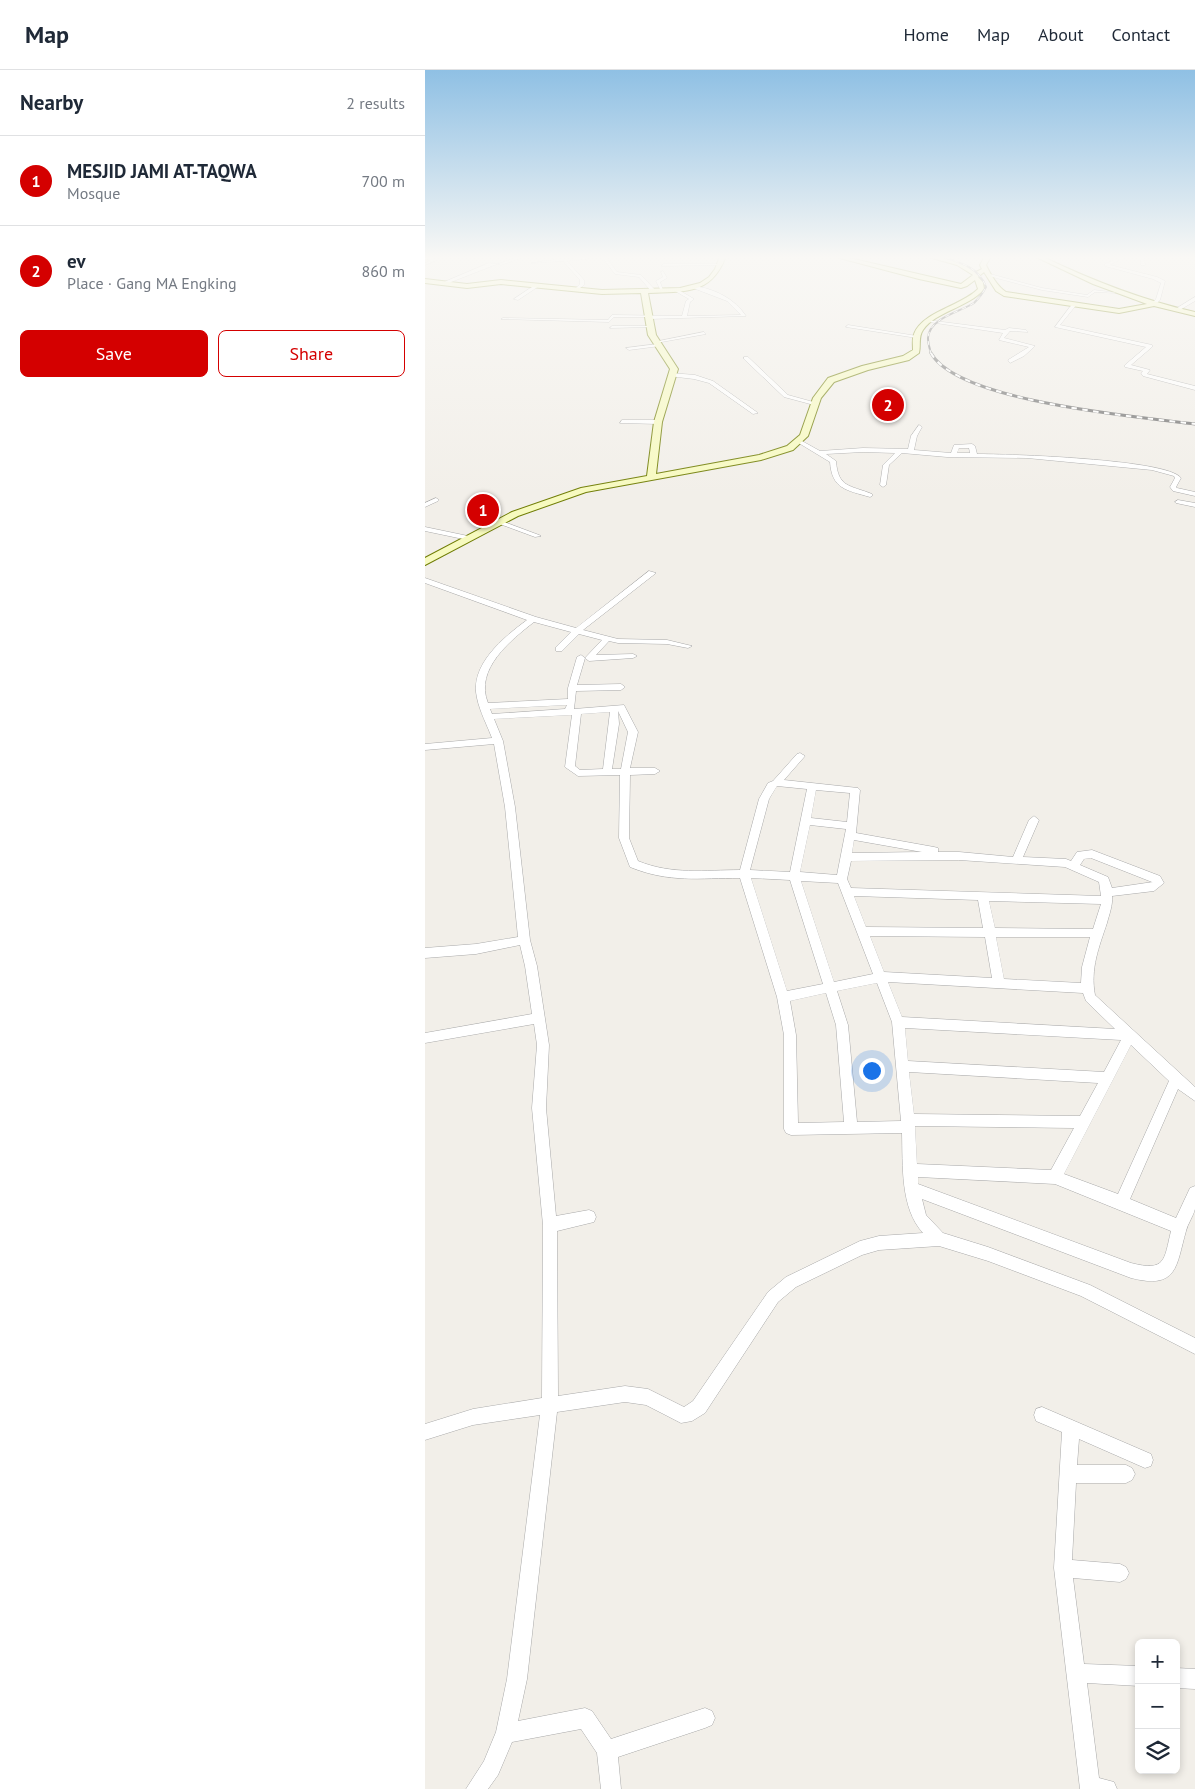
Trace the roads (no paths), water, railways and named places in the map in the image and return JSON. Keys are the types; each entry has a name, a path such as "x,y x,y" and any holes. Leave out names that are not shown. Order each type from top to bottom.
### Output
{"street":[{"path":"651,478 665,390 674,369 671,361 657,344 654,336"},
{"path":"629,348 690,336"},
{"path":"425,562 499,522 526,510 584,490 761,457 785,450 800,442 804,436 814,403 825,385 831,380 865,368 909,357 916,351 917,337 912,336"},
{"path":"1003,336 1001,339 1033,346 1022,355 1010,361"},
{"path":"1105,336 1150,346 1127,366 1148,371 1144,373 1145,375 1195,388"},
{"path":"746,358 786,396 814,403"},
{"path":"671,375 695,377 711,382 755,413"},
{"path":"622,422 659,422"},
{"path":"911,448 919,427"},
{"path":"800,442 833,461 834,476 840,484 846,488 870,495"},
{"path":"862,442 954,455 1027,456 1161,469 1176,475 1177,482 1173,489 1195,494"},
{"path":"954,455 957,445 964,445 972,446 974,456"},
{"path":"819,453 845,450 900,451 911,448"},
{"path":"883,485 886,465 900,451"},
{"path":"1181,492 1177,504 1195,505"},
{"path":"425,505 436,500"},
{"path":"499,522 537,536"},
{"path":"425,529 468,538"},
{"path":"559,649 577,631 652,573"},
{"path":"425,580 533,619 618,642 662,642 688,646"},
{"path":"476,1789 491,1768 506,1733 517,1679 550,1404 551,1225 539,1108 543,1045 531,966 524,940 510,807 498,741 481,696 482,678 489,661 503,644 533,619"},
{"path":"607,639 589,658 633,656"},
{"path":"581,656 572,688 573,712 570,767 578,773 655,771"},
{"path":"572,688 620,696"},
{"path":"488,717 573,712 620,696"},
{"path":"620,696 633,732 625,771 624,838 634,864 645,870 667,876 688,877 744,874 842,879"},
{"path":"607,772 620,696"},
{"path":"485,706 572,702"},
{"path":"425,747 498,741"},
{"path":"800,756 776,783 767,789 744,874 783,996 790,1034 791,1129 851,1128 908,1123 1085,1122"},
{"path":"776,783 812,788 855,790 851,830 842,879 898,1022 912,1188 920,1219 939,1239"},
{"path":"812,788 794,876 842,1025 851,1128"},
{"path":"1016,861 1034,820"},
{"path":"806,821 959,856"},
{"path":"847,892 1107,896 1159,885 1159,881 1092,854 1081,855 1074,865"},
{"path":"846,858 959,856 1016,861 1057,862 1074,865 1104,880 1107,896 1087,973 1087,988 1090,997 1195,1095"},
{"path":"983,895 999,983"},
{"path":"862,931 1096,933"},
{"path":"425,953 476,949 524,940"},
{"path":"783,996 880,977 1087,988"},
{"path":"425,1038 538,1018"},
{"path":"898,1022 1130,1035"},
{"path":"1055,1177 1130,1035"},
{"path":"903,1066 1107,1078"},
{"path":"1121,1202 1176,1079"},
{"path":"910,1170 1055,1177 1179,1227"},
{"path":"912,1188 1139,1273 1152,1275 1163,1272 1171,1262 1179,1227 1195,1193"},
{"path":"551,1225 589,1217"},
{"path":"425,1432 473,1417 625,1394 648,1397 681,1415 686,1415 699,1407 773,1296 791,1282 860,1248 879,1243 939,1239 988,1254 1085,1290 1195,1346"},
{"path":"1042,1415 1145,1460"},
{"path":"1071,1428 1063,1568 1090,1789 1107,1789"},
{"path":"1069,1474 1126,1474"},
{"path":"1063,1568 1120,1573"},
{"path":"1077,1673 1135,1676"},
{"path":"1180,1678 1195,1679"},
{"path":"506,1733 585,1718 607,1750 611,1789"},
{"path":"607,1750 705,1718"}],"railway":[{"path":"929,336 931,354"},
{"path":"931,353 948,370 976,384 1012,395 1095,411 1195,424"}],"place":[{"name":"ev","path":"888,405"},
{"name":"MESJID JAMI AT-TAQWA","path":"483,510"}]}
